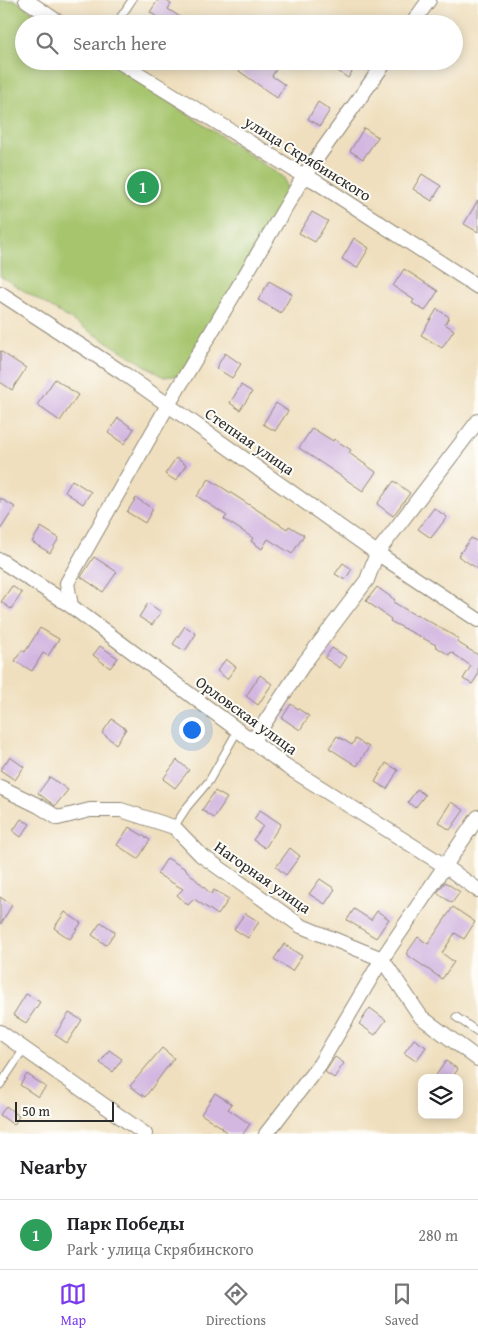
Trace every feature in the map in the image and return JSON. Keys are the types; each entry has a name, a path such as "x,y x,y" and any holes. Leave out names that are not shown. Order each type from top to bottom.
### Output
{"street":[{"path":"26,0 48,15"},
{"path":"418,15 429,0"},
{"name":"улица Скрябинского","path":"133,70 314,181 478,287"},
{"path":"71,606 67,583 168,404 304,176 380,70"},
{"name":"Степная улица","path":"0,293 123,373 378,553 478,620"},
{"path":"252,742 305,662 366,580 378,553 478,421"},
{"name":"Орловская улица","path":"0,560 71,606 286,766 445,866 478,890"},
{"name":"Нагорная улица","path":"0,787 40,806 58,818 90,810 121,810 174,827 201,855 301,926 382,959"},
{"path":"266,1134 320,1064 382,959 478,817"},
{"path":"382,959 421,1017 478,1059"},
{"path":"0,1032 145,1134"}],"lane":[{"path":"122,15 132,0"},
{"path":"174,827 209,782 238,730"},
{"path":"456,1017 478,1032"},
{"path":"0,1085 24,1049"}],"green space":[{"path":"0,0 15,0 38,15 15,15 15,70 122,70 284,178 289,196 182,375 164,377 0,276"}],"building":[{"path":"158,0 165,0 171,4 168,9 177,15 154,15 150,12"},
{"path":"238,70 276,70 272,76 285,85 277,98"},
{"path":"336,70 353,70 348,78"},
{"path":"318,102 330,110 320,126 308,119"},
{"path":"364,128 378,137 363,159 350,151"},
{"path":"422,174 441,186 432,201 413,189"},
{"path":"478,200 478,232 464,224"},
{"path":"312,212 328,221 315,242 299,233"},
{"path":"354,238 369,248 357,268 342,259"},
{"path":"404,269 438,291 425,311 412,303 414,300 393,286"},
{"path":"269,281 292,294 281,313 258,300"},
{"path":"437,309 449,317 445,324 454,330 442,348 421,335"},
{"path":"0,351 26,368 12,390 0,382"},
{"path":"225,353 241,364 232,378 216,368"},
{"path":"55,379 78,395 60,421 37,405"},
{"path":"241,385 252,392 240,410 230,403"},
{"path":"276,403 288,411 275,431 263,424"},
{"path":"118,418 134,429 124,444 108,433"},
{"path":"312,428 351,450 349,453 376,472 363,491 299,448"},
{"path":"176,458 186,465 176,481 165,474"},
{"path":"209,479 287,529 289,526 304,535 292,554 268,539 262,549 251,541 253,538 224,519 227,516 197,496"},
{"path":"72,480 91,492 83,504 65,492"},
{"path":"394,481 410,493 393,516 377,504"},
{"path":"0,498 15,507 0,530"},
{"path":"136,498 153,509 145,523 127,512"},
{"path":"434,508 447,517 431,538 418,529"},
{"path":"41,527 59,538 50,553 32,542"},
{"path":"471,538 478,542 478,569 458,556"},
{"path":"94,557 117,572 103,592 81,577"},
{"path":"343,563 352,569 345,580 335,574"},
{"path":"12,586 22,593 11,609 1,602"},
{"path":"377,587 395,600 393,602 459,639 457,642 478,655 478,675 472,684 463,679 471,666 451,652 449,655 436,645 390,621 391,619 366,601"},
{"path":"148,603 161,612 152,625 139,617"},
{"path":"185,626 196,634 185,651 173,644"},
{"path":"40,628 59,639 48,656 43,653 32,671 15,661 22,650 25,652"},
{"path":"100,646 118,658 110,668 93,655"},
{"path":"332,648 347,657 340,668 325,658"},
{"path":"226,659 236,667 227,679 217,671"},
{"path":"260,675 272,684 258,705 246,696"},
{"path":"291,704 309,716 300,730 282,718"},
{"path":"112,719 126,729 116,744 102,733"},
{"path":"337,736 352,745 355,739 369,747 357,766 329,748"},
{"path":"10,757 24,767 15,780 0,770"},
{"path":"177,760 189,770 175,788 163,779"},
{"path":"386,763 398,770 387,789 375,782"},
{"path":"50,777 68,790 55,806 38,793"},
{"path":"417,789 425,795 415,808 408,802"},
{"path":"215,791 227,798 214,818 202,810"},
{"path":"451,802 464,810 450,830 438,822"},
{"path":"260,810 281,824 265,848 253,840 263,826 254,819"},
{"path":"21,819 30,824 21,837 13,831"},
{"path":"129,827 150,840 138,859 117,845"},
{"path":"290,848 300,856 286,875 276,867"},
{"path":"167,858 184,868 211,894 214,890 229,899 218,915 194,899 188,905 177,895 183,889 157,874"},
{"path":"320,879 335,889 325,904 309,894"},
{"path":"445,882 460,892 452,903 437,893"},
{"path":"0,897 12,905 0,925"},
{"path":"453,907 475,922 464,939 455,933 442,953 454,962 442,979 406,954 418,937 428,944"},
{"path":"354,909 371,920 377,911 389,919 376,938 347,920"},
{"path":"65,912 81,923 70,939 54,928"},
{"path":"245,913 259,922 248,938 234,929"},
{"path":"101,922 115,932 106,945 92,935"},
{"path":"284,944 302,956 292,971 274,959"},
{"path":"26,994 40,1002 26,1023 13,1015"},
{"path":"370,1008 386,1020 375,1035 359,1024"},
{"path":"69,1013 82,1020 67,1043 55,1035"},
{"path":"414,1039 426,1047 416,1061 404,1053"},
{"path":"162,1048 174,1058 145,1097 130,1086"},
{"path":"109,1050 122,1059 113,1072 100,1063"},
{"path":"335,1057 344,1063 334,1078 325,1072"},
{"path":"446,1061 458,1069 455,1074 437,1074"},
{"path":"27,1074 46,1087 38,1097 20,1085"},
{"path":"215,1093 232,1104 228,1109 250,1124 243,1134 229,1134 201,1114"},
{"path":"6,1106 19,1116 14,1125 0,1115"}],"place":[{"name":"Парк Победы","path":"143,187"}]}
